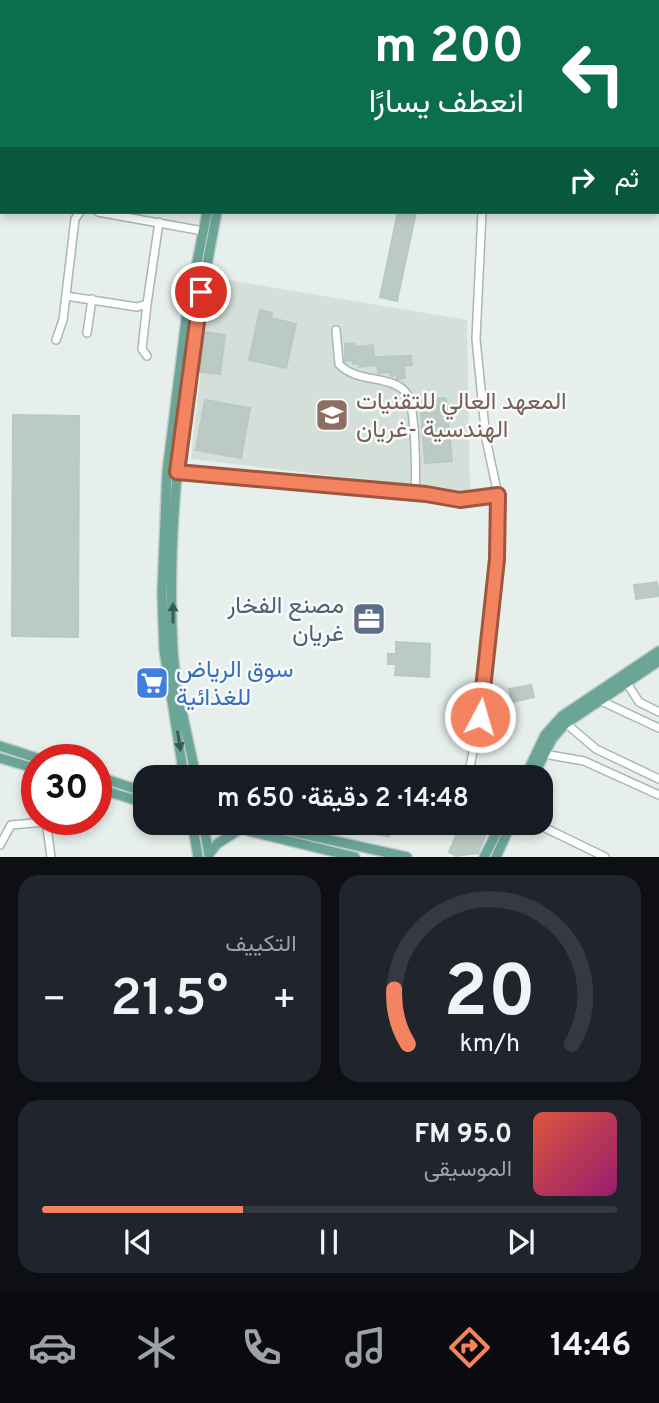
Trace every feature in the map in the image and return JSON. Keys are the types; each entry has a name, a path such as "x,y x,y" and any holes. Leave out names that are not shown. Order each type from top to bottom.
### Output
{"main road":[{"path":"205,249 203,231 207,214"},
{"path":"183,765 169,651 172,472 205,249 216,214"},
{"path":"169,651 194,765"},
{"path":"539,765 562,721 599,700 659,651"},
{"path":"530,765 545,735 562,721 624,679 659,661"},
{"path":"0,746 21,753"},
{"path":"0,758 21,764"},
{"path":"112,781 133,788"},
{"path":"112,793 133,799"},
{"path":"194,835 198,857"},
{"path":"205,835 209,855"},
{"path":"209,855 217,844 231,835"},
{"path":"260,835 353,857 354,846"},
{"path":"305,835 407,857"},
{"path":"484,857 495,835"},
{"path":"496,857 506,835"}],"street":[{"path":"69,214 74,224"},
{"path":"56,340 66,296 74,224 79,214"},
{"path":"110,214 203,231"},
{"path":"470,765 480,717 497,559 498,495 486,439 476,340 482,214"},
{"path":"147,356 142,349 159,222"},
{"path":"66,296 137,307 147,304"},
{"path":"87,334 92,299"},
{"path":"336,330 339,364 343,368 356,375 396,385 410,399 416,471 415,493"},
{"path":"172,472 415,493 460,500 498,495"},
{"path":"624,679 639,702 659,712"},
{"path":"599,700 659,728"},
{"path":"562,721 596,749 659,779"},
{"path":"544,754 584,761 659,795"},
{"path":"0,845 11,825 21,824"},
{"path":"553,832 605,857"},
{"path":"47,835 51,857"}],"shaded area":[{"name":"المعهد العالي للتقنيات الهندسية -غريان","path":"211,277 467,320 470,492 191,459"}],"building":[{"path":"398,214 416,214 397,301 380,297"},
{"path":"260,310 272,313 271,318 296,324 286,368 249,360"},
{"path":"205,332 225,335 220,374 200,372"},
{"path":"354,343 355,347 373,345 374,357 411,356 412,365 404,366 405,378 397,379 397,375 391,376 390,372 378,373 377,365 359,367 359,364 353,364 353,360 345,361 345,344"},
{"path":"446,398 452,461 425,463 420,400"},
{"path":"205,400 250,408 241,458 196,450"},
{"path":"13,415 79,416 78,637 12,636"},
{"path":"657,582 659,596 636,599 634,585"},
{"path":"396,642 430,644 429,677 395,675 396,664 388,664 388,654 396,654"},
{"path":"531,685 534,697 512,702 509,689"},
{"path":"456,835 486,835 478,853 456,856 449,852"}],"place":[{"name":"المعهد العالي للتقنيات الهندسية -غريان","path":"332,415"},
{"name":"مصنع الفخار غريان","path":"369,619"},
{"name":"سوق الرياض للغذائية","path":"152,683"}],"route":[{"path":"201,292 177,472 426,494 460,500 479,500 498,495 497,559 480,717"}]}
